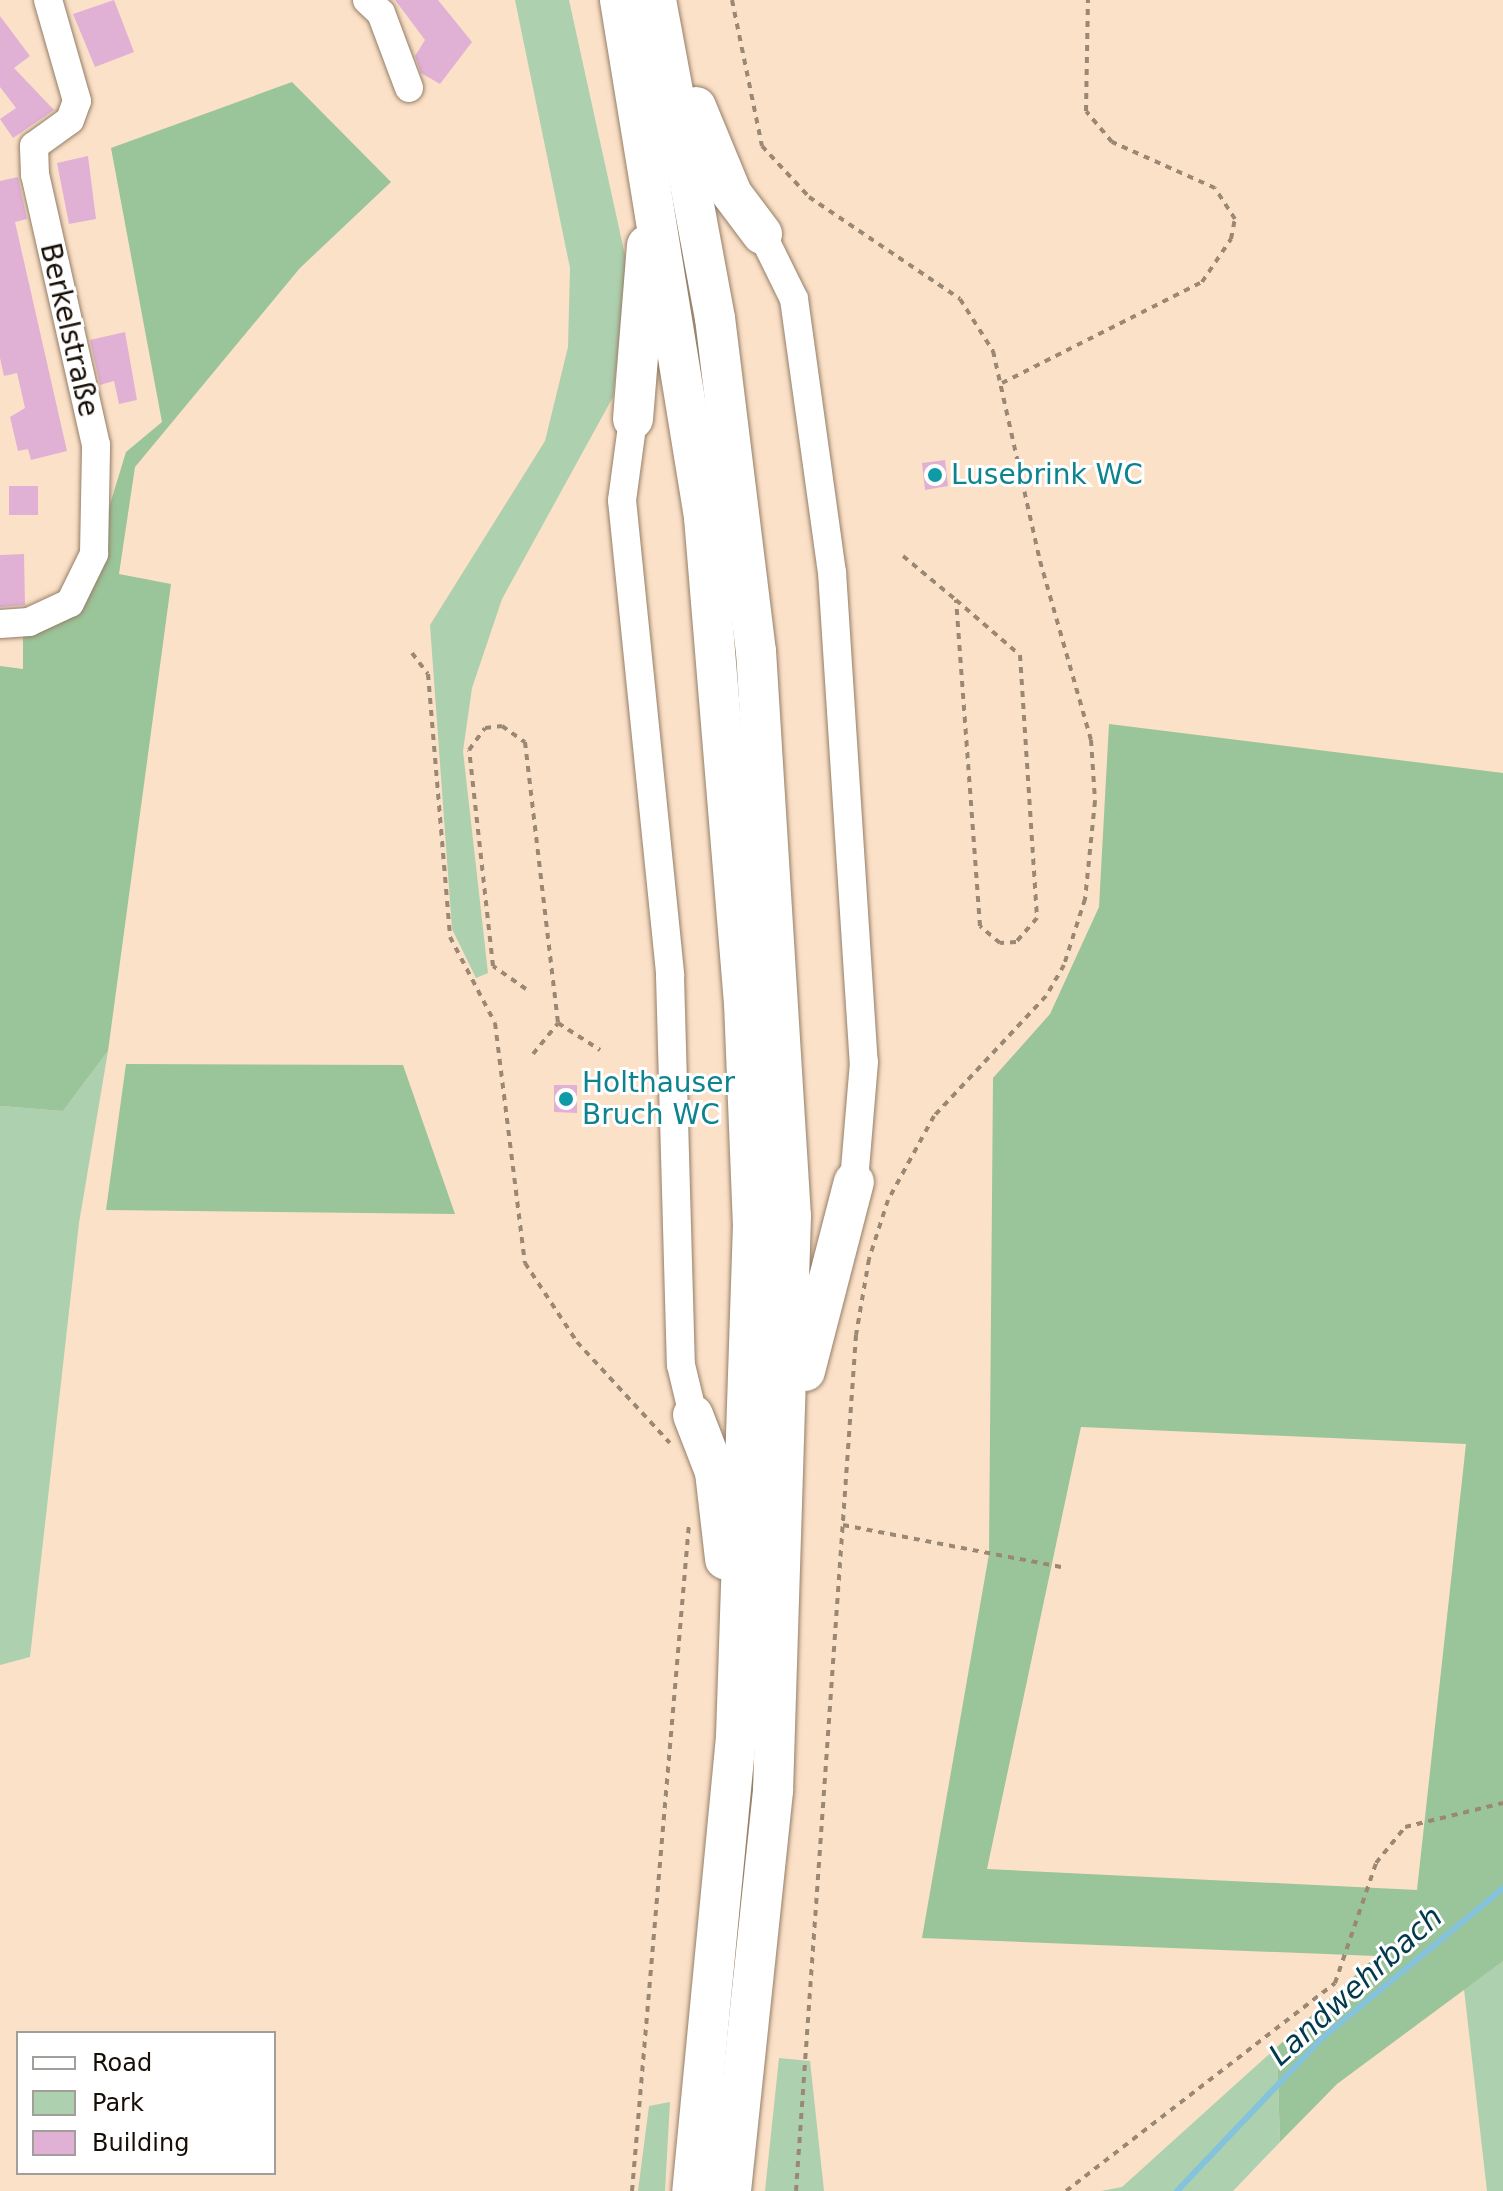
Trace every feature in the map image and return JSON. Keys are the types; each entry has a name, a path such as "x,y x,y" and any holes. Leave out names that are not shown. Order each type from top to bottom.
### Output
{"highway":[{"path":"620,0 639,95 704,517 744,1003 752,1386 736,1737 692,2191"},
{"path":"656,0 715,318 756,651 791,1216 787,1482 773,1791 731,2191"},
{"path":"673,0 698,118 732,194 762,234"},
{"path":"633,419 648,283 634,165 639,95"},
{"path":"787,1482 806,1367 854,1182"},
{"path":"693,1415 720,1507 736,1737"}],"street":[{"name":"Berkelstraße","path":"0,624 48,616 81,590 94,554 96,445 35,175 34,146 70,120 77,101 48,0"},
{"path":"367,0 381,13 409,88"},
{"path":"762,234 794,299 832,572 864,1062 854,1182"},
{"path":"633,419 622,500 670,976 681,1365 693,1415"}],"path":[{"path":"732,0 762,146 809,197 960,299 982,327 1002,383 1040,561 1091,740 1095,801 1085,899 1046,996 934,1116 888,1200 856,1335 796,2191"},
{"path":"1002,383 1202,282 1231,239 1235,219 1215,188 1112,142 1086,111 1088,0"},
{"path":"903,556 956,600 1020,655 1037,918 1016,942 1000,943 980,926 956,600"},
{"path":"412,653 428,674 450,937 495,1023 525,1263 577,1342 678,1455"},
{"path":"526,989 493,966 469,750 485,728 502,726 525,742 558,1023 533,1054"},
{"path":"558,1023 600,1050"},
{"path":"632,2191 689,1516"},
{"path":"843,1525 1061,1567"},
{"path":"1066,2191 1335,1983 1376,1863 1405,1827 1503,1803"}],"green space":[{"path":"515,0 569,0 628,269 613,397 502,599 472,688 463,751 488,973 476,978 452,929 430,625 545,441 568,347 570,268"},
{"path":"292,82 391,182 300,268 135,467 119,574 171,584 108,1051 63,1111 0,1106 0,666 23,669 23,631 48,620 104,524 126,452 162,422 111,148"},
{"path":"1109,724 1503,773 1503,1961 1337,2084 1280,2142 1277,2047 1376,1956 922,1938 989,1554 993,1078 1050,1014 1099,907","holes":["1081,1427 1466,1444 1417,1890 987,1869"]},
{"path":"108,1051 79,1223 30,1657 0,1665 0,1106 63,1111"},
{"path":"126,1064 403,1065 455,1214 106,1210"},
{"path":"1503,1961 1503,2191 1487,2191 1464,1989"},
{"path":"1277,2047 1280,2142 1233,2191 1101,2191 1122,2187"},
{"path":"779,2058 810,2061 824,2191 765,2191"},
{"path":"670,2102 665,2191 638,2191 649,2106"}],"building":[{"path":"114,0 134,52 95,67 73,14"},
{"path":"395,0 438,0 472,42 440,84 421,73 415,56 425,40"},
{"path":"0,16 30,56 14,68 54,110 13,138 0,119 16,108 0,87"},
{"path":"88,156 96,219 69,224 57,163"},
{"path":"18,177 27,219 15,222 67,451 31,460 28,449 18,451 10,417 25,408 17,373 4,376 0,358 0,181"},
{"path":"125,332 137,400 119,404 114,381 100,385 90,340"},
{"name":"Lusebrink WC","path":"945,460 948,486 925,490 922,463"},
{"path":"9,486 38,486 38,515 9,515"},
{"path":"24,554 25,605 0,607 0,555"},
{"name":"Holthauser Bruch WC","path":"554,1085 577,1085 577,1113 554,1112"}],"waterway":[{"name":"Landwehrbach","path":"1177,2191 1322,2038 1503,1888"}],"place":[{"name":"Lusebrink WC","path":"935,475"},
{"name":"Holthauser Bruch WC","path":"566,1099"}]}
